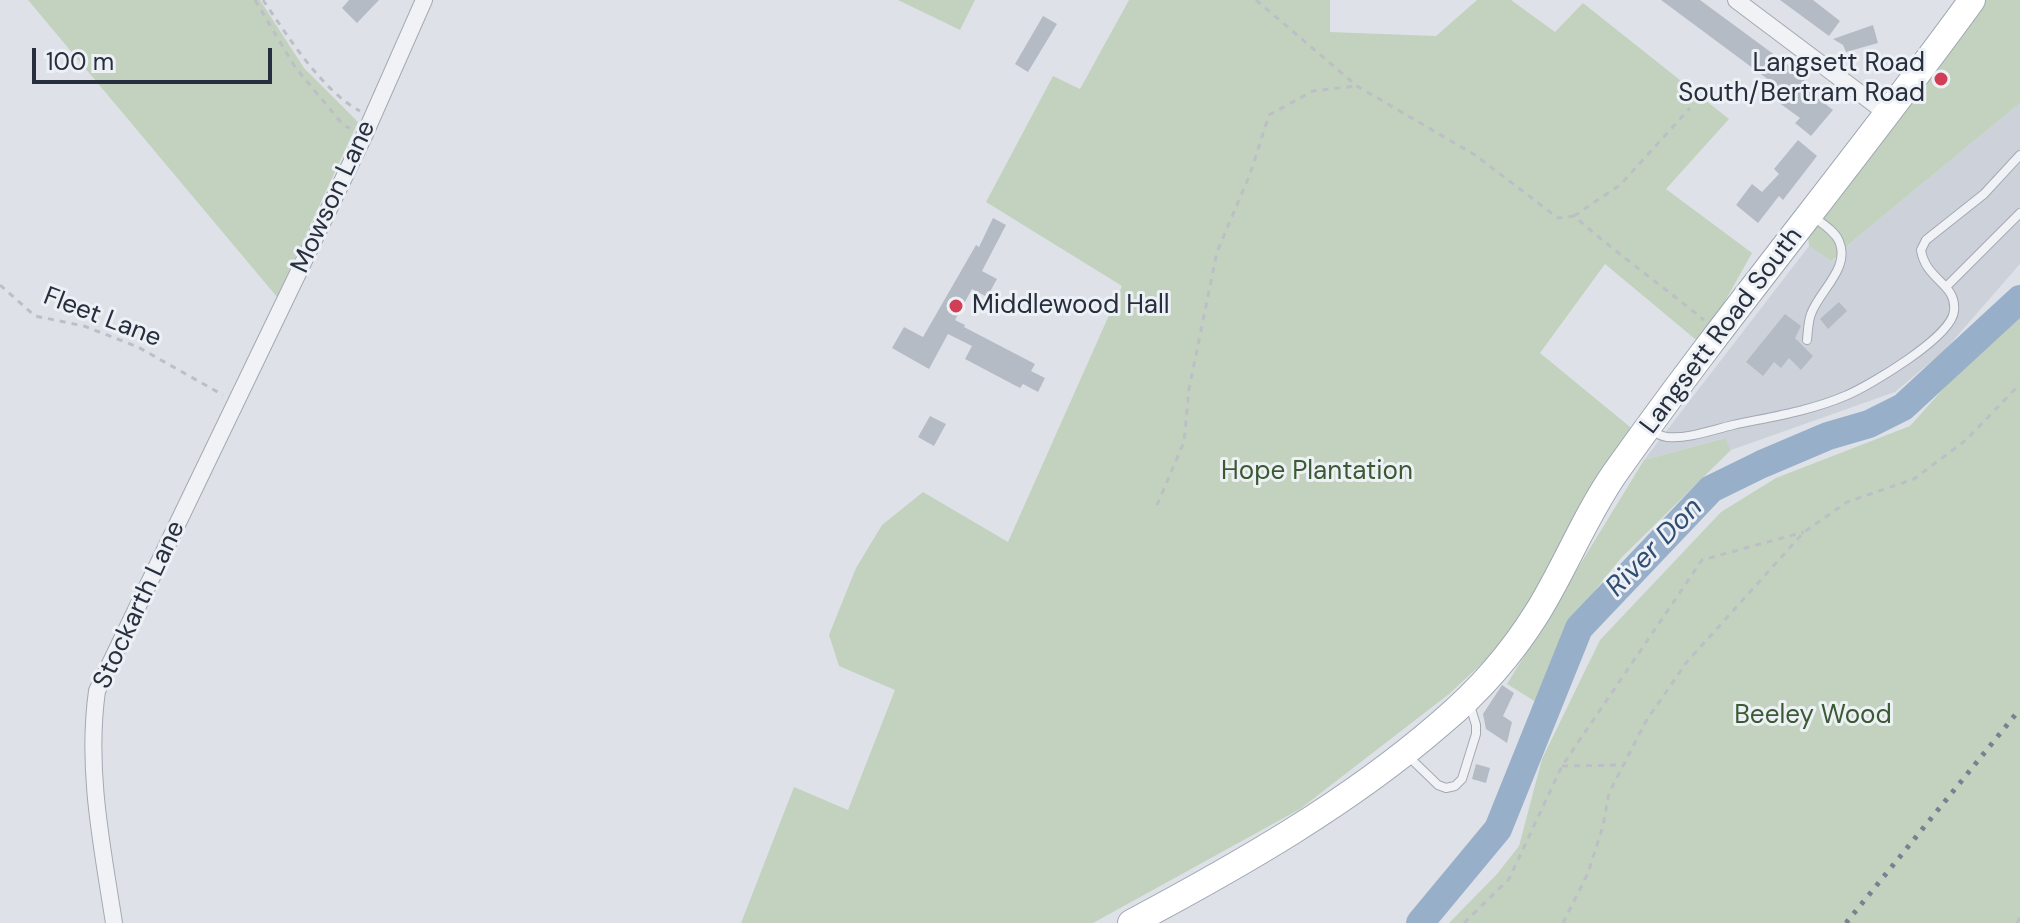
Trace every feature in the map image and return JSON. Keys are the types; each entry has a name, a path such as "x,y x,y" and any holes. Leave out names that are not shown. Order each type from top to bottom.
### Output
{"main road":[{"name":"Langsett Road South","path":"1131,923 1269,845 1358,786 1441,723 1490,674 1514,647 1537,613 1612,477 1889,115 1972,0"}],"street":[{"name":"Mowson Lane","path":"239,398 364,136 424,0"},
{"path":"1736,0 1889,115"},
{"name":"Stockarth Lane","path":"114,923 92,765 97,691 239,398"}],"lane":[{"path":"1648,428 1668,437 1695,434 1819,405 1872,383 1933,341 1951,322 1954,312 1952,293 1928,272 1921,250 1926,240 1984,194 2020,155"},
{"path":"1946,287 2020,213"},
{"path":"1807,340 1810,315 1836,274 1842,257 1840,242 1834,233 1811,215"},
{"path":"1404,752 1438,785 1446,788 1455,786 1462,779 1476,734 1468,698"}],"path":[{"path":"255,0 295,67 344,126 364,136"},
{"path":"263,0 304,58 349,105 372,117"},
{"path":"1256,0 1357,86 1475,155 1558,218 1574,216 1620,185 1690,108"},
{"path":"1157,505 1184,442 1189,389 1217,252 1250,174 1269,115 1313,91 1357,86"},
{"path":"1574,216 1720,332"},
{"name":"Fleet Lane","path":"0,285 35,316 84,326 138,347 239,398"},
{"path":"1563,923 1588,873 1603,826 1609,793 1646,721 1686,663 1804,532 1847,502 1914,479 1966,440 2020,384"},
{"path":"1464,923 1509,879 1562,766 1702,560 1804,532"},
{"path":"1562,766 1623,765"},
{"path":"2017,923 2020,918"}],"shaded area":[{"path":"2020,103 2020,264 1944,351 1895,392 1731,450 1724,438 1644,460 1809,246 1833,261 1855,239"}],"green space":[{"path":"28,0 260,0 304,68 358,122 277,297"},
{"path":"898,0 975,0 960,30"},
{"name":"Hope Plantation","path":"1129,0 1330,0 1330,32 1436,36 1477,0 1511,0 1555,32 1583,3 1729,119 1666,189 1752,253 1701,344 1605,264 1540,353 1635,431 1518,630 1449,694 1300,809 1093,923 741,923 794,787 848,810 895,690 839,666 829,635 856,568 882,525 923,492 1008,542 1122,286 986,202 1053,76 1080,89"},
{"path":"1975,0 2020,0 2020,103 1832,261 1809,246 1807,226"},
{"name":"Beeley Wood","path":"2020,303 2020,923 1449,923 1497,874 1519,846 1542,759 1600,640 1721,512 1776,478 1910,426"},
{"path":"1725,438 1731,450 1622,557 1571,620 1536,702 1507,684 1644,460"}],"building":[{"path":"349,0 379,0 357,23 342,8"},
{"path":"1661,0 1700,0 1806,78 1801,85 1833,110 1811,136 1795,123 1800,118 1778,102 1785,92"},
{"path":"1780,0 1813,0 1840,21 1829,36"},
{"path":"1043,16 1057,24 1028,72 1015,64"},
{"path":"1873,25 1878,43 1846,52 1843,45 1833,39"},
{"path":"1798,140 1817,156 1783,200 1779,196 1758,223 1736,205 1752,184 1762,192 1779,174 1774,169"},
{"path":"993,218 1006,225 982,271 997,279 987,297 972,289 955,320 1035,364 1031,371 1045,378 1038,392 1023,384 1020,388 965,359 972,346 948,334 929,369 892,348 904,327 923,337 976,245 979,247"},
{"path":"1839,302 1847,311 1828,329 1820,319"},
{"path":"1785,314 1801,326 1795,338 1813,356 1801,370 1789,358 1781,368 1774,362 1763,376 1746,362"},
{"path":"930,416 946,424 934,446 918,437"},
{"path":"1502,685 1514,693 1503,716 1512,722 1507,743 1486,729 1483,714"},
{"path":"1476,764 1490,768 1486,783 1472,779"}],"waterway":[{"name":"River Don","path":"1420,923 1498,829 1579,628 1711,489 1762,464 1828,436 1869,424 1903,407 2020,299"}],"railway":[{"path":"1846,923 2020,709"}],"place":[{"name":"Langsett Road South/Bertram Road","path":"1941,79"},
{"name":"Middlewood Hall","path":"956,306"}]}
